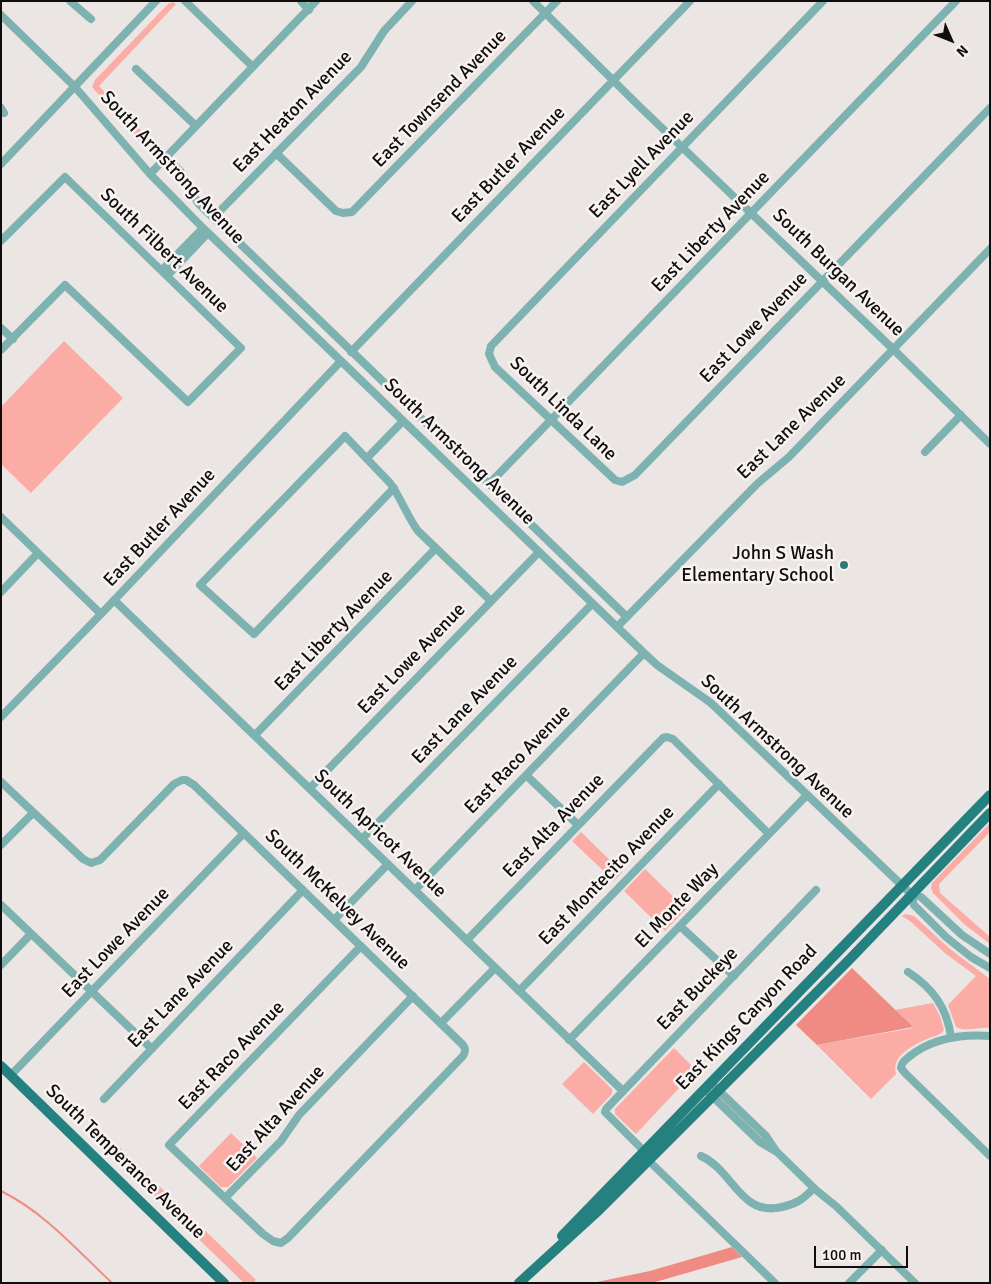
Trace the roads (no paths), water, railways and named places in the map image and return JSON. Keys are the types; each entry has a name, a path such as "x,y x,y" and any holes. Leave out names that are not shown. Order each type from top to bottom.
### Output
{"main road":[{"name":"East Kings Canyon Road","path":"533,1268 541,1263 608,1200 621,1181 707,1085 990,795"},
{"name":"East Kings Canyon Road","path":"519,1283 538,1260 646,1155 715,1093 848,960 990,813"},
{"name":"South Temperance Avenue","path":"1,1066 224,1283"}],"street":[{"path":"70,1 91,19"},
{"path":"1,164 156,1"},
{"path":"185,1 252,67"},
{"path":"301,1 309,10"},
{"path":"150,174 316,1"},
{"name":"East Heaton Avenue","path":"213,218 361,67 384,31 412,1"},
{"name":"South Burgan Avenue","path":"533,1 990,444"},
{"name":"East Townsend Avenue","path":"276,154 333,208 343,214 356,209 557,1"},
{"name":"East Butler Avenue","path":"351,352 690,1"},
{"name":"East Lyell Avenue","path":"489,354 491,346 496,340 823,1"},
{"name":"East Liberty Avenue","path":"490,484 956,1"},
{"name":"South Armstrong Avenue","path":"1,15 75,87 150,174 206,230 592,604 657,665 711,703 911,894"},
{"path":"136,69 196,126"},
{"name":"East Lowe Avenue","path":"622,482 635,475 990,108"},
{"name":"South Armstrong Avenue","path":"166,157 180,171 195,200 213,218 627,617"},
{"name":"South Filbert Avenue","path":"1,242 65,177 241,348 188,402 65,285 13,339"},
{"path":"164,273 206,230"},
{"name":"East Lane Avenue","path":"617,627 758,483 789,457 990,249"},
{"path":"1,328 13,339 1,350"},
{"name":"South Linda Lane","path":"489,354 495,367 610,476 622,482"},
{"name":"East Butler Avenue","path":"1,717 341,361"},
{"path":"925,452 961,415"},
{"path":"367,458 403,421"},
{"path":"394,488 254,634 200,585 345,436 394,488 414,525 491,601"},
{"path":"1,517 101,614"},
{"name":"East Liberty Avenue","path":"255,735 436,548"},
{"name":"East Lowe Avenue","path":"310,788 539,552"},
{"path":"1,592 38,553"},
{"name":"South Apricot Avenue","path":"114,600 623,1091"},
{"name":"East Lane Avenue","path":"362,839 592,604"},
{"name":"East Raco Avenue","path":"415,890 644,653"},
{"name":"East Alta Avenue","path":"466,940 659,741 667,737 673,739 719,784"},
{"path":"526,775 577,824"},
{"name":"South McKelvey Avenue","path":"33,812 83,859 91,863 100,860 174,784 182,780 194,785 441,1023 466,1050 463,1056 288,1238 280,1243 273,1241 263,1234 225,1198"},
{"path":"1,782 33,812 1,845"},
{"path":"719,784 769,834"},
{"name":"East Montecito Avenue","path":"519,991 719,784"},
{"name":"El Monte Way","path":"569,1040 807,795"},
{"name":"East Lowe Avenue","path":"10,1075 244,833"},
{"path":"334,920 388,864"},
{"name":"East Lane Avenue","path":"104,1099 303,890"},
{"name":"East Buckeye","path":"646,1155 606,1112 623,1091 816,890"},
{"path":"911,894 921,898 962,935 990,954"},
{"path":"911,894 914,905 946,937 971,957 990,968"},
{"path":"1,905 152,1049"},
{"path":"680,926 734,976"},
{"path":"1,965 31,934"},
{"name":"East Raco Avenue","path":"225,1198 169,1145 361,946"},
{"path":"441,1023 495,968"},
{"path":"908,972 928,987 942,1005 950,1025 951,1037"},
{"name":"East Alta Avenue","path":"225,1198 281,1141 299,1115 413,996"},
{"path":"990,1036 967,1035 937,1041 919,1050 904,1061 901,1068 990,1156"},
{"path":"707,1085 760,1142 777,1152 915,1283"},
{"path":"646,1155 775,1283"},
{"path":"701,1156 719,1168 746,1199 758,1208 774,1209 796,1204 814,1188"},
{"path":"849,1283 882,1250"}],"waterway":[{"path":"1,1191 46,1221 112,1283"}],"place":[{"name":"John S Wash Elementary School","path":"844,565"}]}
